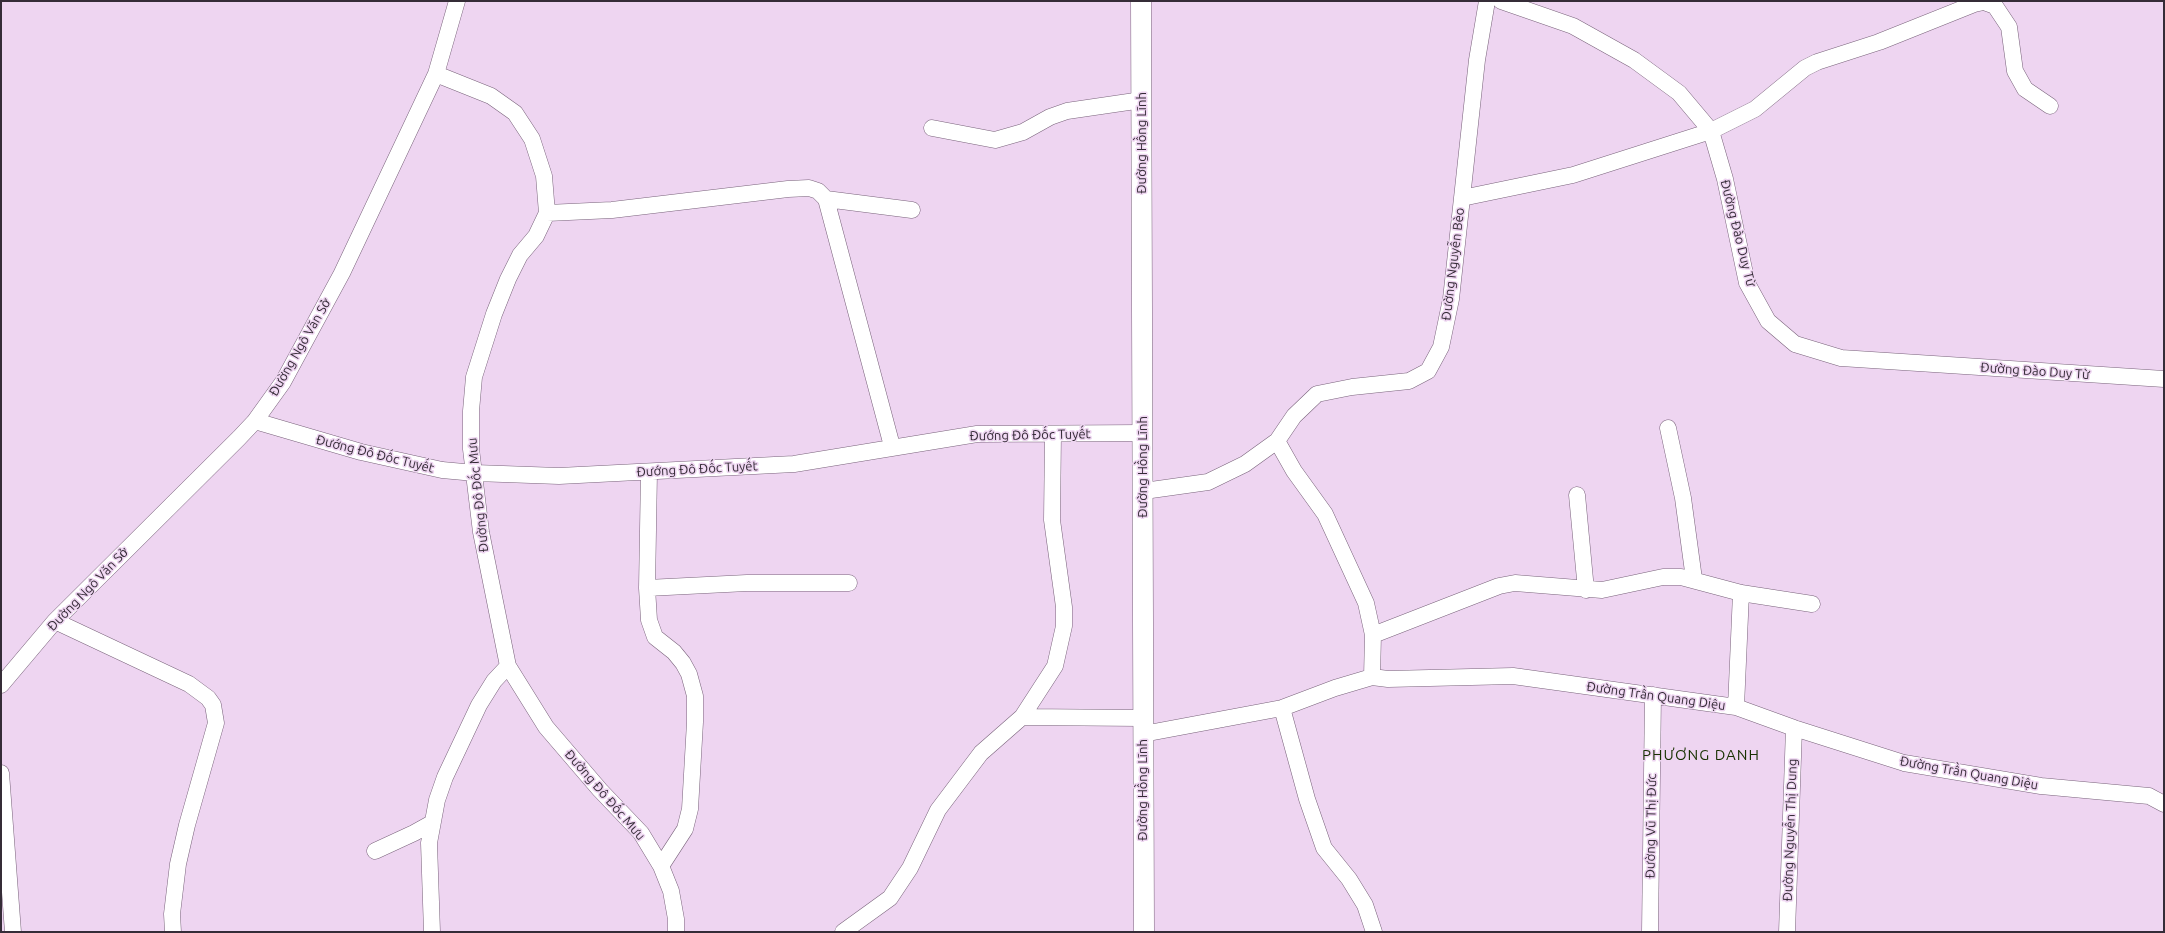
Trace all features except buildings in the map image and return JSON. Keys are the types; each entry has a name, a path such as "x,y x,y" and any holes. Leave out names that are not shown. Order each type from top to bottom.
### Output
{"street":[{"name":"Đường Ngô Văn Sở","path":"1,685 55,621 255,421 283,382 312,331 342,273 436,74 457,1"},
{"name":"Đường Hồng Lĩnh","path":"1141,1 1144,491 1144,932"},
{"name":"Đường Nguyễn Bèo","path":"1144,491 1208,482 1245,464 1277,440 1294,416 1317,394 1352,387 1409,381 1428,371 1441,347 1451,299 1477,60 1487,1"},
{"name":"Đường Đào Duy Từ","path":"1501,1 1573,26 1634,60 1679,93 1711,131 1725,179 1747,283 1768,321 1795,344 1841,358 2164,379"},
{"path":"1462,198 1573,175 1711,131 1754,109 1805,68 1817,62 1879,42 1974,4 1984,2 1996,6 2009,28 2015,71 2025,89 2050,106"},
{"path":"436,74 492,96 515,113 532,139 544,176 547,213 612,210 795,189 809,188 818,191 826,199 892,446"},
{"path":"932,128 995,140 1023,132 1050,117 1067,111 1142,100"},
{"path":"826,199 912,210"},
{"name":"Đường Đô Đốc Mưu","path":"547,213 536,236 520,256 508,279 480,354 474,377 471,411 471,449 481,532 508,666 546,727 600,790 641,833 661,866 671,891 676,919 676,932"},
{"name":"Đướng Đô Đốc Tuyết","path":"255,421 361,452 442,470 475,473 559,476 611,472 649,472 794,464 892,446 977,434 1143,433"},
{"path":"1668,428 1683,498 1694,579"},
{"path":"843,932 890,898 910,868 938,810 968,768 981,753 1022,717 1055,666 1064,626 1064,607 1052,520 1054,434"},
{"path":"1277,440 1294,471 1325,514 1366,603 1373,635 1372,677"},
{"path":"649,472 647,588 649,620 655,637 674,652 683,663 689,674 695,696 690,809 685,829 661,866"},
{"path":"1577,495 1586,590"},
{"path":"1373,635 1499,586 1527,583 1586,590 1615,589 1663,577 1694,579 1741,593 1812,604"},
{"path":"647,588 747,583 849,583"},
{"path":"1736,707 1741,593"},
{"path":"55,621 189,684 208,698 213,705 216,723 186,825 178,864 172,914 173,932"},
{"path":"432,932 429,843 437,800 445,777 464,736 494,681 508,666"},
{"name":"Đường Trần Quang Diệu","path":"1022,717 1143,726 1282,708 1334,688 1372,677 1388,679 1513,676 1736,707 1794,728 1904,763 2041,786 2148,796 2164,804"},
{"name":"Đường Vũ Thị Đức","path":"1650,932 1653,695"},
{"path":"1282,708 1307,799 1324,848 1349,879 1365,905 1374,932"},
{"name":"Đường Nguyễn Thị Dung","path":"1787,932 1794,728"},
{"path":"1,784 13,932"},
{"path":"375,851 414,833 432,822"}],"district":[{"name":"PHƯƠNG DANH","path":"1701,755"}]}
